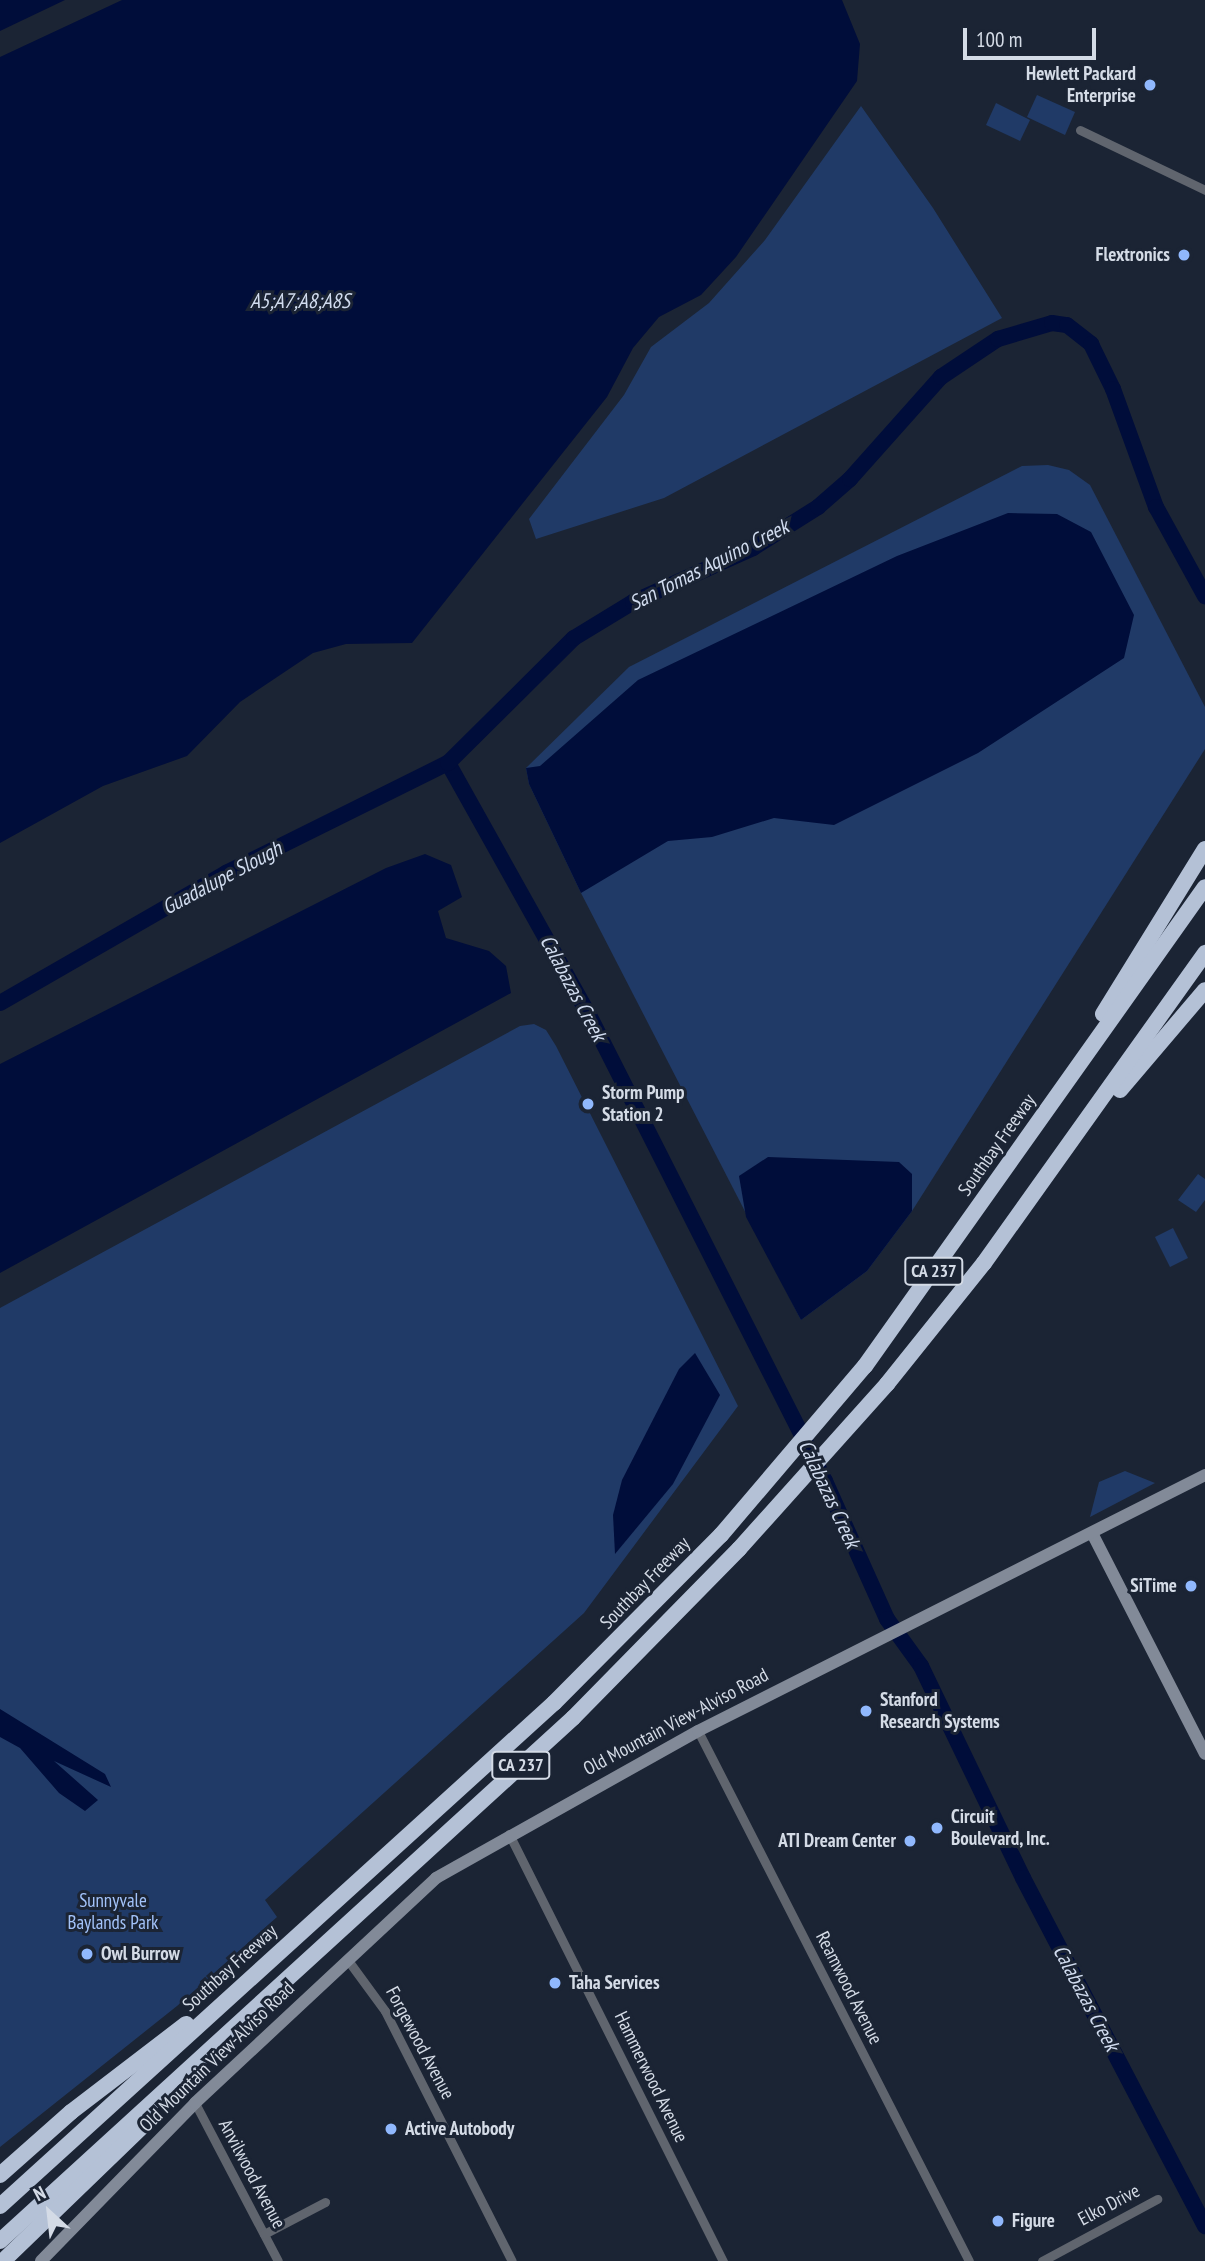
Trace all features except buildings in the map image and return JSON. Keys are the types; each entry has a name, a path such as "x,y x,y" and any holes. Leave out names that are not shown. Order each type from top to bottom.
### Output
{"highway":[{"path":"1046,1112 1205,849"},
{"name":"Southbay Freeway","path":"0,2206 564,1694 721,1535 817,1426 909,1307 1205,887"},
{"name":"CA 237","path":"0,2241 235,2029 631,1662 919,1346 1033,1198 1205,953"},
{"path":"1033,1198 1205,990"},
{"path":"0,2173 282,1949"},
{"path":"4,2261 38,2231 235,2029"},
{"path":"14,2261 38,2231"}],"street":[{"path":"1080,130 1205,190"},
{"name":"Old Mountain View-Alviso Road","path":"41,2261 195,2103 436,1878 509,1833 698,1731 1205,1475"},
{"path":"1092,1533 1205,1754"},
{"name":"Reamwood Avenue","path":"698,1731 969,2261"},
{"name":"Hammerwood Avenue","path":"509,1833 723,2261"},
{"name":"Forgewood Avenue","path":"347,1959 385,2011 512,2261"},
{"name":"Anvilwood Avenue","path":"195,2103 278,2261"},
{"name":"Elko Drive","path":"1041,2261 1157,2199"},
{"path":"264,2234 325,2203"}],"green space":[{"path":"1037,95 1075,112 1065,135 1027,117"},
{"path":"996,103 1030,120 1020,141 986,125"},
{"path":"861,106 933,208 1002,318 664,498 536,539 529,519 624,395 651,347 709,303 765,240"},
{"path":"1048,465 1069,470 1090,485 1205,707 1205,749 912,1211 867,1271 801,1320 581,893 529,784 526,768 629,667 1022,466"},
{"name":"Sunnyvale Baylands Park","path":"534,1024 546,1030 556,1046 738,1406 584,1613 265,1900 277,1917 177,2006 0,2147 0,1308 520,1026"},
{"path":"1198,1174 1205,1179 1205,1200 1196,1212 1178,1200"},
{"path":"1173,1228 1188,1258 1170,1267 1155,1237"},
{"path":"1125,1471 1155,1483 1090,1517 1099,1482"}],"water":[{"path":"0,0 65,0 0,31"},
{"name":"A5;A7;A8;A8S","path":"122,0 842,0 860,44 857,81 736,257 701,295 659,317 633,348 607,397 412,643 346,644 313,653 240,702 187,756 103,786 0,843 0,57"},
{"path":"1008,513 1057,514 1091,532 1134,615 1124,658 978,753 834,825 774,818 712,837 668,841 581,893 529,784 526,768 540,766 638,680 897,556"},
{"path":"425,854 451,865 462,897 438,911 446,938 489,951 506,966 511,993 0,1273 0,1064 386,868"},
{"path":"768,1157 899,1162 912,1174 912,1211 867,1271 801,1320 746,1217 739,1176"},
{"path":"695,1353 720,1395 673,1484 615,1554 613,1515 622,1480 679,1369"},
{"path":"0,1709 105,1774 111,1787 54,1761 98,1800 85,1811 59,1793 20,1748 0,1737"}],"waterway":[{"name":"San Tomas Aquino Creek","path":"0,1003 226,873 448,763 574,638 633,602 753,548 818,507 850,479 941,377 998,339 1052,323 1067,325 1091,344 1113,389 1156,507 1205,596"},
{"name":"Calabazas Creek","path":"448,763 589,1015 825,1481 887,1619 921,1666 1023,1878 1205,2226"}],"place":[{"name":"Hewlett Packard Enterprise","path":"1150,85"},
{"name":"Flextronics","path":"1184,255"},
{"name":"Storm Pump Station 2","path":"588,1104"},
{"name":"SiTime","path":"1191,1586"},
{"name":"Stanford Research Systems","path":"866,1711"},
{"name":"Circuit Boulevard, Inc.","path":"937,1828"},
{"name":"ATI Dream Center","path":"910,1841"},
{"name":"Owl Burrow","path":"87,1954"},
{"name":"Taha Services","path":"555,1983"},
{"name":"Active Autobody","path":"391,2129"},
{"name":"Figure","path":"998,2221"}],"water label":[{"name":"Guadalupe Slough","path":"222,878"}]}
